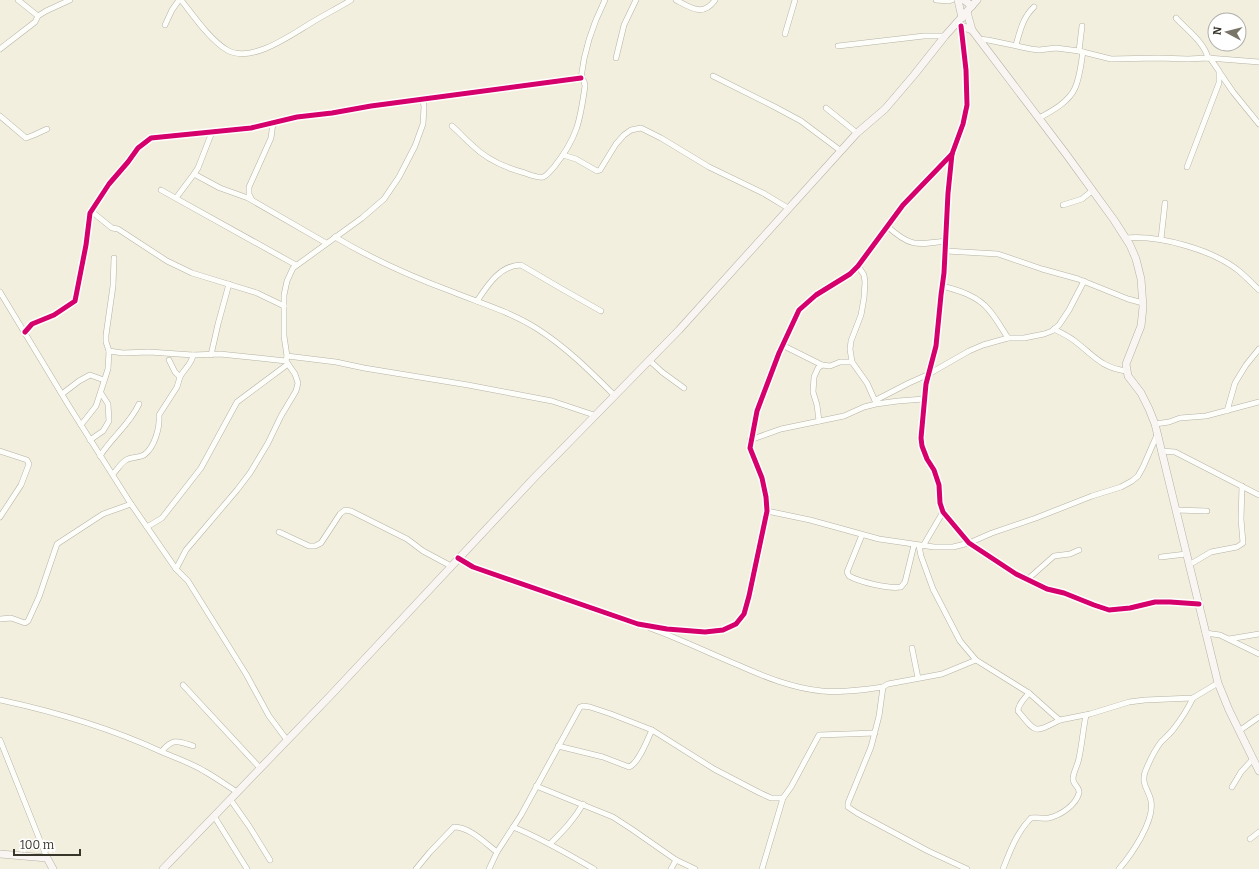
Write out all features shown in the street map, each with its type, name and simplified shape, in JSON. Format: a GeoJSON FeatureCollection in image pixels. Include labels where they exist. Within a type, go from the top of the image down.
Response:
{"type":"FeatureCollection","features":[{"type":"Feature","properties":{"kind":"main road"},"geometry":{"type":"LineString","coordinates":[[958,0],[962,18]]}},
{"type":"Feature","properties":{"kind":"main road"},"geometry":{"type":"LineString","coordinates":[[964,0],[970,9],[972,30],[1093,190],[1126,238],[1136,259],[1141,279],[1144,303],[1141,326],[1127,358],[1126,364],[1128,376],[1141,393],[1149,409],[1158,435],[1218,683],[1239,731],[1259,771]]}},
{"type":"Feature","properties":{"kind":"main road"},"geometry":{"type":"LineString","coordinates":[[163,869],[331,695],[450,566],[614,395],[679,330],[857,133],[885,109],[945,36],[958,25],[977,0]]}},
{"type":"Feature","properties":{"kind":"main road"},"geometry":{"type":"LineString","coordinates":[[958,25],[972,30]]}},
{"type":"Feature","properties":{"kind":"main road"},"geometry":{"type":"LineString","coordinates":[[0,854],[47,858],[53,869]]}},
{"type":"Feature","properties":{"kind":"street"},"geometry":{"type":"LineString","coordinates":[[18,0],[38,16]]}},
{"type":"Feature","properties":{"kind":"street"},"geometry":{"type":"LineString","coordinates":[[0,49],[36,22],[38,16],[52,7],[70,0]]}},
{"type":"Feature","properties":{"kind":"street"},"geometry":{"type":"LineString","coordinates":[[165,25],[172,10],[180,0],[214,40],[227,50],[237,53],[254,52],[282,41],[311,22],[351,0]]}},
{"type":"Feature","properties":{"kind":"street"},"geometry":{"type":"LineString","coordinates":[[452,126],[464,136],[471,145],[485,156],[518,171],[543,177],[547,175],[563,155],[575,133],[580,116],[585,86],[584,81],[581,78],[582,68],[596,18],[605,0]]}},
{"type":"Feature","properties":{"kind":"street"},"geometry":{"type":"LineString","coordinates":[[616,58],[624,25],[636,0]]}},
{"type":"Feature","properties":{"kind":"street"},"geometry":{"type":"LineString","coordinates":[[676,0],[695,9],[704,10],[710,7],[714,0]]}},
{"type":"Feature","properties":{"kind":"street"},"geometry":{"type":"LineString","coordinates":[[785,34],[795,0]]}},
{"type":"Feature","properties":{"kind":"street"},"geometry":{"type":"LineString","coordinates":[[936,0],[952,0]]}},
{"type":"Feature","properties":{"kind":"street"},"geometry":{"type":"LineString","coordinates":[[1016,45],[1024,20],[1028,12],[1034,7]]}},
{"type":"Feature","properties":{"kind":"street"},"geometry":{"type":"LineString","coordinates":[[1176,18],[1199,42],[1233,92],[1259,124]]}},
{"type":"Feature","properties":{"kind":"street"},"geometry":{"type":"LineString","coordinates":[[958,25],[966,70],[967,105],[963,124],[952,154],[948,193],[946,251],[936,346],[927,376],[921,438],[922,446],[939,485],[940,503],[943,512],[969,543],[1016,574],[1047,589],[1064,593],[1109,610],[1119,610],[1155,602],[1198,604]]}},
{"type":"Feature","properties":{"kind":"street"},"geometry":{"type":"LineString","coordinates":[[1039,118],[1057,108],[1074,91],[1077,83],[1081,51],[1082,26]]}},
{"type":"Feature","properties":{"kind":"street"},"geometry":{"type":"LineString","coordinates":[[838,46],[924,36],[945,36]]}},
{"type":"Feature","properties":{"kind":"street"},"geometry":{"type":"LineString","coordinates":[[978,39],[1039,50],[1056,48],[1081,51],[1111,59],[1209,58],[1259,62]]}},
{"type":"Feature","properties":{"kind":"street"},"geometry":{"type":"LineString","coordinates":[[1187,167],[1214,98],[1220,73]]}},
{"type":"Feature","properties":{"kind":"street"},"geometry":{"type":"LineString","coordinates":[[713,76],[801,121],[841,151]]}},
{"type":"Feature","properties":{"kind":"street"},"geometry":{"type":"LineString","coordinates":[[25,332],[32,324],[54,314],[75,301],[91,211],[109,184],[138,148],[151,138],[252,128],[297,117],[332,114],[370,106],[581,78]]}},
{"type":"Feature","properties":{"kind":"street"},"geometry":{"type":"LineString","coordinates":[[176,568],[186,550],[238,490],[268,443],[281,416],[296,391],[298,382],[287,360],[284,336],[284,306],[287,281],[293,268],[326,242],[376,207],[384,199],[399,177],[415,146],[423,124],[423,100]]}},
{"type":"Feature","properties":{"kind":"street"},"geometry":{"type":"LineString","coordinates":[[826,108],[857,133]]}},
{"type":"Feature","properties":{"kind":"street"},"geometry":{"type":"LineString","coordinates":[[0,116],[26,138],[47,129]]}},
{"type":"Feature","properties":{"kind":"street"},"geometry":{"type":"LineString","coordinates":[[252,200],[249,194],[249,187],[271,138],[273,122]]}},
{"type":"Feature","properties":{"kind":"street"},"geometry":{"type":"LineString","coordinates":[[563,155],[597,171],[600,170],[616,144],[624,135],[631,130],[641,128],[661,138],[709,167],[764,193],[788,208]]}},
{"type":"Feature","properties":{"kind":"street"},"geometry":{"type":"LineString","coordinates":[[176,198],[198,168],[212,132]]}},
{"type":"Feature","properties":{"kind":"street"},"geometry":{"type":"LineString","coordinates":[[638,624],[667,629],[705,632],[723,630],[736,624],[744,614],[767,511],[762,478],[750,448],[750,440],[757,411],[782,345],[799,310],[816,296],[850,274],[858,266],[903,205],[952,154]]}},
{"type":"Feature","properties":{"kind":"street"},"geometry":{"type":"LineString","coordinates":[[194,174],[220,188],[252,200],[326,242]]}},
{"type":"Feature","properties":{"kind":"street"},"geometry":{"type":"LineString","coordinates":[[161,190],[296,265]]}},
{"type":"Feature","properties":{"kind":"street"},"geometry":{"type":"LineString","coordinates":[[1063,205],[1082,199],[1093,190]]}},
{"type":"Feature","properties":{"kind":"street"},"geometry":{"type":"LineString","coordinates":[[1161,239],[1165,203]]}},
{"type":"Feature","properties":{"kind":"street"},"geometry":{"type":"LineString","coordinates":[[91,211],[112,228],[118,229],[167,261],[192,273],[257,293],[284,306]]}},
{"type":"Feature","properties":{"kind":"street"},"geometry":{"type":"LineString","coordinates":[[887,226],[906,241],[914,243],[946,241]]}},
{"type":"Feature","properties":{"kind":"street"},"geometry":{"type":"LineString","coordinates":[[1126,238],[1143,236],[1161,239],[1198,250],[1239,271],[1259,290]]}},
{"type":"Feature","properties":{"kind":"street"},"geometry":{"type":"LineString","coordinates":[[335,237],[388,265],[536,327],[563,348],[614,395]]}},
{"type":"Feature","properties":{"kind":"street"},"geometry":{"type":"LineString","coordinates":[[946,251],[998,254],[1084,281],[1128,299],[1144,303]]}},
{"type":"Feature","properties":{"kind":"street"},"geometry":{"type":"LineString","coordinates":[[81,425],[96,406],[108,369],[110,351],[106,342],[106,335],[114,258]]}},
{"type":"Feature","properties":{"kind":"street"},"geometry":{"type":"LineString","coordinates":[[476,301],[492,280],[515,265],[521,265],[602,310]]}},
{"type":"Feature","properties":{"kind":"street"},"geometry":{"type":"LineString","coordinates":[[858,266],[864,275],[864,298],[861,315],[851,341],[850,349],[852,362],[867,383],[876,402]]}},
{"type":"Feature","properties":{"kind":"street"},"geometry":{"type":"LineString","coordinates":[[750,440],[781,429],[844,416],[876,402],[909,383],[927,376],[969,351],[983,345],[1008,338],[1024,338],[1044,334],[1059,325],[1069,310],[1084,281]]}},
{"type":"Feature","properties":{"kind":"street"},"geometry":{"type":"LineString","coordinates":[[211,355],[218,324],[230,284]]}},
{"type":"Feature","properties":{"kind":"street"},"geometry":{"type":"LineString","coordinates":[[942,286],[956,289],[983,303],[989,309],[1008,338]]}},
{"type":"Feature","properties":{"kind":"street"},"geometry":{"type":"LineString","coordinates":[[0,292],[100,456],[147,527],[176,568],[188,581],[246,674],[269,716],[287,740]]}},
{"type":"Feature","properties":{"kind":"street"},"geometry":{"type":"LineString","coordinates":[[1054,329],[1072,339],[1103,364],[1117,369],[1127,370]]}},
{"type":"Feature","properties":{"kind":"street"},"geometry":{"type":"LineString","coordinates":[[782,345],[822,365],[830,366],[840,362],[852,362]]}},
{"type":"Feature","properties":{"kind":"street"},"geometry":{"type":"LineString","coordinates":[[1227,411],[1235,383],[1246,365],[1259,349]]}},
{"type":"Feature","properties":{"kind":"street"},"geometry":{"type":"LineString","coordinates":[[110,351],[123,353],[149,352],[193,355],[220,354],[287,360],[336,362],[552,401],[594,416]]}},
{"type":"Feature","properties":{"kind":"street"},"geometry":{"type":"LineString","coordinates":[[113,474],[126,459],[145,454],[151,447],[157,433],[159,415],[178,387],[180,377],[192,360],[193,355]]}},
{"type":"Feature","properties":{"kind":"street"},"geometry":{"type":"LineString","coordinates":[[169,360],[175,372],[180,377]]}},
{"type":"Feature","properties":{"kind":"street"},"geometry":{"type":"LineString","coordinates":[[147,527],[162,518],[201,468],[236,402],[287,360]]}},
{"type":"Feature","properties":{"kind":"street"},"geometry":{"type":"LineString","coordinates":[[649,360],[662,372],[684,388]]}},
{"type":"Feature","properties":{"kind":"street"},"geometry":{"type":"LineString","coordinates":[[820,421],[818,406],[813,392],[813,385],[816,371],[819,366],[822,365]]}},
{"type":"Feature","properties":{"kind":"street"},"geometry":{"type":"LineString","coordinates":[[62,394],[79,381],[90,375],[104,380]]}},
{"type":"Feature","properties":{"kind":"street"},"geometry":{"type":"LineString","coordinates":[[90,440],[103,431],[108,421],[108,404],[101,393]]}},
{"type":"Feature","properties":{"kind":"street"},"geometry":{"type":"LineString","coordinates":[[876,402],[924,399]]}},
{"type":"Feature","properties":{"kind":"street"},"geometry":{"type":"LineString","coordinates":[[1154,424],[1169,422],[1180,418],[1206,416],[1259,402]]}},
{"type":"Feature","properties":{"kind":"street"},"geometry":{"type":"LineString","coordinates":[[100,456],[115,436],[130,420],[139,404]]}},
{"type":"Feature","properties":{"kind":"street"},"geometry":{"type":"LineString","coordinates":[[767,511],[810,520],[862,535],[919,546],[953,547],[969,543],[1092,496],[1121,487],[1132,481],[1138,476],[1158,435]]}},
{"type":"Feature","properties":{"kind":"street"},"geometry":{"type":"LineString","coordinates":[[0,451],[27,460],[29,464],[21,485],[0,517]]}},
{"type":"Feature","properties":{"kind":"street"},"geometry":{"type":"LineString","coordinates":[[1161,451],[1175,452],[1259,495]]}},
{"type":"Feature","properties":{"kind":"street"},"geometry":{"type":"LineString","coordinates":[[1189,565],[1211,552],[1237,547],[1243,543],[1241,519],[1242,486]]}},
{"type":"Feature","properties":{"kind":"street"},"geometry":{"type":"LineString","coordinates":[[0,619],[11,618],[25,623],[28,621],[39,597],[57,544],[103,514],[131,504]]}},
{"type":"Feature","properties":{"kind":"street"},"geometry":{"type":"LineString","coordinates":[[278,532],[309,546],[315,546],[321,544],[340,514],[345,510],[351,511],[401,536],[423,551],[450,566]]}},
{"type":"Feature","properties":{"kind":"street"},"geometry":{"type":"LineString","coordinates":[[1176,510],[1207,511]]}},
{"type":"Feature","properties":{"kind":"street"},"geometry":{"type":"LineString","coordinates":[[862,535],[847,572],[849,576],[855,579],[894,588],[901,587],[919,546],[943,512]]}},
{"type":"Feature","properties":{"kind":"street"},"geometry":{"type":"LineString","coordinates":[[919,546],[933,589],[960,641],[976,660],[1029,693],[1060,720]]}},
{"type":"Feature","properties":{"kind":"street"},"geometry":{"type":"LineString","coordinates":[[1028,579],[1054,556],[1070,554],[1079,550]]}},
{"type":"Feature","properties":{"kind":"street"},"geometry":{"type":"LineString","coordinates":[[1161,557],[1187,555],[1200,558]]}},
{"type":"Feature","properties":{"kind":"street"},"geometry":{"type":"LineString","coordinates":[[458,558],[473,567],[638,624],[673,637],[767,678],[794,686],[822,691],[882,688],[888,684],[942,674],[976,660]]}},
{"type":"Feature","properties":{"kind":"street"},"geometry":{"type":"LineString","coordinates":[[1205,634],[1220,635],[1259,654]]}},
{"type":"Feature","properties":{"kind":"street"},"geometry":{"type":"LineString","coordinates":[[1229,639],[1259,634]]}},
{"type":"Feature","properties":{"kind":"street"},"geometry":{"type":"LineString","coordinates":[[912,648],[918,678]]}},
{"type":"Feature","properties":{"kind":"street"},"geometry":{"type":"LineString","coordinates":[[1029,693],[1018,708],[1018,711],[1032,728],[1037,730],[1060,720],[1086,715],[1129,702],[1193,698],[1218,683]]}},
{"type":"Feature","properties":{"kind":"street"},"geometry":{"type":"LineString","coordinates":[[183,685],[260,768]]}},
{"type":"Feature","properties":{"kind":"street"},"geometry":{"type":"LineString","coordinates":[[882,688],[879,716],[875,733],[867,759],[859,775],[848,803],[848,807],[928,851],[967,869]]}},
{"type":"Feature","properties":{"kind":"street"},"geometry":{"type":"LineString","coordinates":[[1119,869],[1130,856],[1147,822],[1151,801],[1144,784],[1144,779],[1150,762],[1156,749],[1181,720],[1193,698]]}},
{"type":"Feature","properties":{"kind":"street"},"geometry":{"type":"LineString","coordinates":[[0,700],[86,722],[134,739],[203,770],[237,792]]}},
{"type":"Feature","properties":{"kind":"street"},"geometry":{"type":"LineString","coordinates":[[489,869],[497,852],[513,827],[576,712],[583,706],[611,714],[652,730],[714,769],[760,793],[771,798],[783,798]]}},
{"type":"Feature","properties":{"kind":"street"},"geometry":{"type":"LineString","coordinates":[[1003,869],[1014,842],[1024,825],[1031,818],[1049,818],[1068,809],[1079,792],[1073,779],[1079,759],[1086,715]]}},
{"type":"Feature","properties":{"kind":"street"},"geometry":{"type":"LineString","coordinates":[[1239,731],[1259,717]]}},
{"type":"Feature","properties":{"kind":"street"},"geometry":{"type":"LineString","coordinates":[[558,746],[603,757],[629,767],[632,766],[642,750],[652,730]]}},
{"type":"Feature","properties":{"kind":"street"},"geometry":{"type":"LineString","coordinates":[[762,869],[783,798],[791,787],[819,735],[875,733]]}},
{"type":"Feature","properties":{"kind":"street"},"geometry":{"type":"LineString","coordinates":[[0,740],[47,858]]}},
{"type":"Feature","properties":{"kind":"street"},"geometry":{"type":"LineString","coordinates":[[162,751],[171,742],[175,741],[193,746]]}},
{"type":"Feature","properties":{"kind":"street"},"geometry":{"type":"LineString","coordinates":[[1232,787],[1241,772],[1253,759]]}},
{"type":"Feature","properties":{"kind":"street"},"geometry":{"type":"LineString","coordinates":[[536,786],[613,817],[676,860],[695,869]]}},
{"type":"Feature","properties":{"kind":"street"},"geometry":{"type":"LineString","coordinates":[[230,799],[270,860]]}},
{"type":"Feature","properties":{"kind":"street"},"geometry":{"type":"LineString","coordinates":[[550,844],[565,829],[576,815],[582,804]]}},
{"type":"Feature","properties":{"kind":"street"},"geometry":{"type":"LineString","coordinates":[[214,816],[247,869]]}},
{"type":"Feature","properties":{"kind":"street"},"geometry":{"type":"LineString","coordinates":[[416,869],[454,827],[464,829],[497,852]]}},
{"type":"Feature","properties":{"kind":"street"},"geometry":{"type":"LineString","coordinates":[[513,827],[529,833],[594,869]]}},
{"type":"Feature","properties":{"kind":"street"},"geometry":{"type":"LineString","coordinates":[[1250,839],[1259,832]]}},
{"type":"Feature","properties":{"kind":"street"},"geometry":{"type":"LineString","coordinates":[[671,869],[676,860]]}},
{"type":"Feature","properties":{"kind":"cycle path"},"geometry":{"type":"LineString","coordinates":[[961,26],[966,70],[967,105],[963,124],[952,154],[948,193],[944,273],[936,346],[926,384],[921,438],[922,446],[927,459],[934,470],[939,485],[940,503],[943,512],[969,543],[1016,574],[1047,589],[1064,593],[1109,610],[1130,608],[1155,602],[1199,604]]}},
{"type":"Feature","properties":{"kind":"cycle path"},"geometry":{"type":"LineString","coordinates":[[25,332],[32,324],[54,315],[75,301],[86,245],[90,213],[109,184],[138,148],[151,138],[251,128],[297,117],[581,78]]}},
{"type":"Feature","properties":{"kind":"cycle path"},"geometry":{"type":"LineString","coordinates":[[458,558],[473,567],[638,624],[667,629],[705,632],[723,630],[736,624],[744,614],[749,596],[767,511],[762,478],[750,448],[757,411],[779,353],[799,310],[816,295],[850,274],[858,266],[903,205],[952,154]]}}]}
